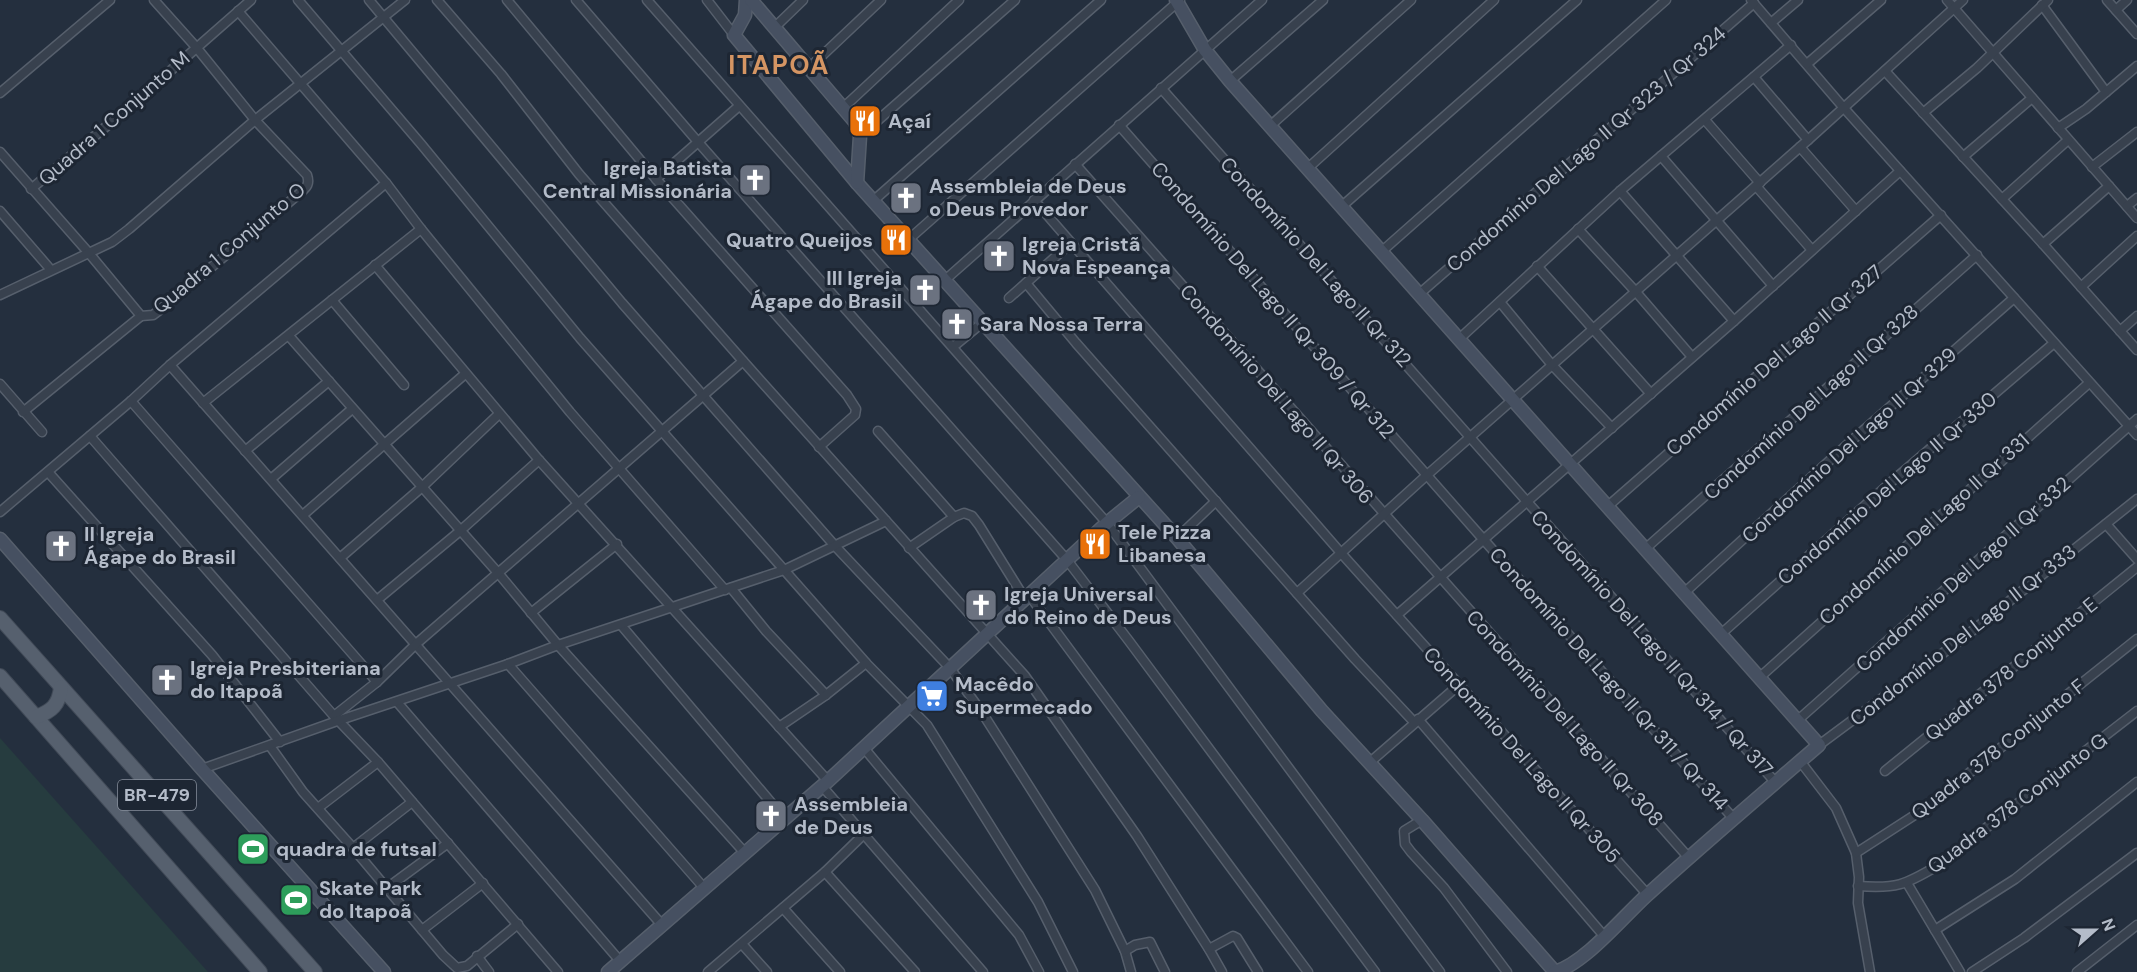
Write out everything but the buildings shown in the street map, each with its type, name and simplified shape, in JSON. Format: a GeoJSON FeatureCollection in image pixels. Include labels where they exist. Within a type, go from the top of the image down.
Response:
{"type":"FeatureCollection","features":[{"type":"Feature","properties":{"kind":"main road","name":"BR-479"},"geometry":{"type":"LineString","coordinates":[[0,618],[315,972]]}},
{"type":"Feature","properties":{"kind":"main road","name":"BR-479"},"geometry":{"type":"LineString","coordinates":[[0,676],[260,972]]}},
{"type":"Feature","properties":{"kind":"main road"},"geometry":{"type":"LineString","coordinates":[[36,717],[48,713],[55,707],[61,687]]}},
{"type":"Feature","properties":{"kind":"street"},"geometry":{"type":"LineString","coordinates":[[0,93],[110,0]]}},
{"type":"Feature","properties":{"kind":"street"},"geometry":{"type":"LineString","coordinates":[[154,0],[196,47],[255,120]]}},
{"type":"Feature","properties":{"kind":"street"},"geometry":{"type":"LineString","coordinates":[[298,0],[343,51],[580,338],[866,663],[908,705],[934,736],[1038,902],[1073,972]]}},
{"type":"Feature","properties":{"kind":"street"},"geometry":{"type":"LineString","coordinates":[[369,0],[541,208],[703,395],[835,546],[950,668],[983,714],[1103,904],[1125,951],[1131,972]]}},
{"type":"Feature","properties":{"kind":"street"},"geometry":{"type":"LineString","coordinates":[[0,295],[112,242],[255,120],[405,0]]}},
{"type":"Feature","properties":{"kind":"street"},"geometry":{"type":"LineString","coordinates":[[437,0],[501,74],[579,174],[819,447],[1025,676],[1137,836],[1222,972]]}},
{"type":"Feature","properties":{"kind":"street"},"geometry":{"type":"LineString","coordinates":[[507,0],[656,179],[852,403],[856,409],[855,415],[819,447]]}},
{"type":"Feature","properties":{"kind":"street"},"geometry":{"type":"LineString","coordinates":[[576,0],[602,33],[1067,560],[1375,972]]}},
{"type":"Feature","properties":{"kind":"street"},"geometry":{"type":"LineString","coordinates":[[647,0],[1107,523],[1440,972]]}},
{"type":"Feature","properties":{"kind":"street"},"geometry":{"type":"LineString","coordinates":[[707,0],[857,183],[982,323],[1177,538],[1322,711],[1422,820],[1555,972],[1572,965],[1689,858],[1819,746],[1230,81],[1205,50],[1178,1],[908,240]]}},
{"type":"Feature","properties":{"kind":"street"},"geometry":{"type":"LineString","coordinates":[[734,35],[745,15],[746,0]]}},
{"type":"Feature","properties":{"kind":"street"},"geometry":{"type":"LineString","coordinates":[[751,0],[855,122],[860,136],[857,183]]}},
{"type":"Feature","properties":{"kind":"street"},"geometry":{"type":"LineString","coordinates":[[775,27],[803,0]]}},
{"type":"Feature","properties":{"kind":"street"},"geometry":{"type":"LineString","coordinates":[[809,68],[881,0]]}},
{"type":"Feature","properties":{"kind":"street"},"geometry":{"type":"LineString","coordinates":[[844,107],[959,0]]}},
{"type":"Feature","properties":{"kind":"street"},"geometry":{"type":"LineString","coordinates":[[860,136],[1015,0]]}},
{"type":"Feature","properties":{"kind":"street"},"geometry":{"type":"LineString","coordinates":[[873,201],[1101,0]]}},
{"type":"Feature","properties":{"kind":"street"},"geometry":{"type":"LineString","coordinates":[[945,280],[1262,0]]}},
{"type":"Feature","properties":{"kind":"street"},"geometry":{"type":"LineString","coordinates":[[1230,81],[1323,0]]}},
{"type":"Feature","properties":{"kind":"street"},"geometry":{"type":"LineString","coordinates":[[1270,126],[1411,0]]}},
{"type":"Feature","properties":{"kind":"street"},"geometry":{"type":"LineString","coordinates":[[1308,168],[1494,0]]}},
{"type":"Feature","properties":{"kind":"street"},"geometry":{"type":"LineString","coordinates":[[1341,207],[1577,0]]}},
{"type":"Feature","properties":{"kind":"street"},"geometry":{"type":"LineString","coordinates":[[1381,252],[1666,0]]}},
{"type":"Feature","properties":{"kind":"street"},"geometry":{"type":"LineString","coordinates":[[1771,23],[1798,0]]}},
{"type":"Feature","properties":{"kind":"street"},"geometry":{"type":"LineString","coordinates":[[1807,64],[1881,0]]}},
{"type":"Feature","properties":{"kind":"street"},"geometry":{"type":"LineString","coordinates":[[1947,0],[2137,218]]}},
{"type":"Feature","properties":{"kind":"street"},"geometry":{"type":"LineString","coordinates":[[1297,593],[1963,0]]}},
{"type":"Feature","properties":{"kind":"street"},"geometry":{"type":"LineString","coordinates":[[2107,0],[2137,34]]}},
{"type":"Feature","properties":{"kind":"street"},"geometry":{"type":"LineString","coordinates":[[2116,10],[2127,0]]}},
{"type":"Feature","properties":{"kind":"street","name":"Quadra 1 Conjunto M"},"geometry":{"type":"LineString","coordinates":[[31,189],[120,115],[238,11],[246,1]]}},
{"type":"Feature","properties":{"kind":"street"},"geometry":{"type":"LineString","coordinates":[[1753,1],[1843,107],[2137,435]]}},
{"type":"Feature","properties":{"kind":"street","name":"Condomínio Del Lago II Qr 323 / Qr 324"},"geometry":{"type":"LineString","coordinates":[[1418,295],[1753,1]]}},
{"type":"Feature","properties":{"kind":"street"},"geometry":{"type":"LineString","coordinates":[[1923,113],[1977,68],[2045,3],[2106,92]]}},
{"type":"Feature","properties":{"kind":"street"},"geometry":{"type":"LineString","coordinates":[[745,15],[760,10]]}},
{"type":"Feature","properties":{"kind":"street"},"geometry":{"type":"LineString","coordinates":[[238,11],[386,183],[526,360],[620,469],[826,695]]}},
{"type":"Feature","properties":{"kind":"street"},"geometry":{"type":"LineString","coordinates":[[1458,340],[1578,229],[1791,45]]}},
{"type":"Feature","properties":{"kind":"street"},"geometry":{"type":"LineString","coordinates":[[2058,128],[2137,66]]}},
{"type":"Feature","properties":{"kind":"street"},"geometry":{"type":"LineString","coordinates":[[1885,71],[2137,350]]}},
{"type":"Feature","properties":{"kind":"street"},"geometry":{"type":"LineString","coordinates":[[1754,77],[1808,140]]}},
{"type":"Feature","properties":{"kind":"street","name":"Condomínio Del Lago II Qr 312"},"geometry":{"type":"LineString","coordinates":[[1161,88],[1527,502]]}},
{"type":"Feature","properties":{"kind":"street"},"geometry":{"type":"LineString","coordinates":[[1963,157],[2032,98]]}},
{"type":"Feature","properties":{"kind":"street"},"geometry":{"type":"LineString","coordinates":[[656,179],[739,106]]}},
{"type":"Feature","properties":{"kind":"street","name":"Quadra 1 Conjunto O"},"geometry":{"type":"LineString","coordinates":[[141,316],[153,315],[308,186],[307,175],[255,120]]}},
{"type":"Feature","properties":{"kind":"street"},"geometry":{"type":"LineString","coordinates":[[1705,120],[1812,250]]}},
{"type":"Feature","properties":{"kind":"street","name":"Condomínio Del Lago II Qr 309 / Qr 312"},"geometry":{"type":"LineString","coordinates":[[1119,125],[1483,539]]}},
{"type":"Feature","properties":{"kind":"street"},"geometry":{"type":"LineString","coordinates":[[2092,167],[2137,132]]}},
{"type":"Feature","properties":{"kind":"street"},"geometry":{"type":"LineString","coordinates":[[2002,200],[2068,140]]}},
{"type":"Feature","properties":{"kind":"street"},"geometry":{"type":"LineString","coordinates":[[1800,147],[1856,211]]}},
{"type":"Feature","properties":{"kind":"street"},"geometry":{"type":"LineString","coordinates":[[832,154],[844,156],[859,150]]}},
{"type":"Feature","properties":{"kind":"street"},"geometry":{"type":"LineString","coordinates":[[0,152],[141,316],[23,412]]}},
{"type":"Feature","properties":{"kind":"street"},"geometry":{"type":"LineString","coordinates":[[1661,156],[1773,286]]}},
{"type":"Feature","properties":{"kind":"street","name":"Condomínio Del Lago II Qr 306"},"geometry":{"type":"LineString","coordinates":[[1075,164],[1440,578]]}},
{"type":"Feature","properties":{"kind":"street"},"geometry":{"type":"LineString","coordinates":[[1397,615],[1571,465],[1900,171]]}},
{"type":"Feature","properties":{"kind":"street"},"geometry":{"type":"LineString","coordinates":[[0,512],[131,401],[170,364],[386,183]]}},
{"type":"Feature","properties":{"kind":"street"},"geometry":{"type":"LineString","coordinates":[[2043,244],[2109,186]]}},
{"type":"Feature","properties":{"kind":"street"},"geometry":{"type":"LineString","coordinates":[[1620,192],[1734,321]]}},
{"type":"Feature","properties":{"kind":"street"},"geometry":{"type":"LineString","coordinates":[[2127,206],[2137,198]]}},
{"type":"Feature","properties":{"kind":"street","name":"Condomínio Del Lago II Qr 305"},"geometry":{"type":"LineString","coordinates":[[1034,200],[1341,553],[1648,895]]}},
{"type":"Feature","properties":{"kind":"street"},"geometry":{"type":"LineString","coordinates":[[0,211],[51,270]]}},
{"type":"Feature","properties":{"kind":"street","name":"Condomínio Del Lago II Qr 327"},"geometry":{"type":"LineString","coordinates":[[1608,507],[1941,215]]}},
{"type":"Feature","properties":{"kind":"street"},"geometry":{"type":"LineString","coordinates":[[203,403],[421,229]]}},
{"type":"Feature","properties":{"kind":"street"},"geometry":{"type":"LineString","coordinates":[[1578,229],[1692,357]]}},
{"type":"Feature","properties":{"kind":"street"},"geometry":{"type":"LineString","coordinates":[[2081,287],[2137,236]]}},
{"type":"Feature","properties":{"kind":"street"},"geometry":{"type":"LineString","coordinates":[[1009,298],[1071,243]]}},
{"type":"Feature","properties":{"kind":"street","name":"Condomínio Del Lago II Qr 328"},"geometry":{"type":"LineString","coordinates":[[1645,549],[1977,255]]}},
{"type":"Feature","properties":{"kind":"street"},"geometry":{"type":"LineString","coordinates":[[375,265],[499,414],[780,727],[864,834],[983,972]]}},
{"type":"Feature","properties":{"kind":"street"},"geometry":{"type":"LineString","coordinates":[[1537,266],[1651,394]]}},
{"type":"Feature","properties":{"kind":"street"},"geometry":{"type":"LineString","coordinates":[[1026,283],[1076,343],[1297,593],[1416,721],[1604,936]]}},
{"type":"Feature","properties":{"kind":"street","name":"Condomínio Del Lago II Qr 329"},"geometry":{"type":"LineString","coordinates":[[1684,593],[1850,442],[2014,298]]}},
{"type":"Feature","properties":{"kind":"street"},"geometry":{"type":"LineString","coordinates":[[332,300],[404,385]]}},
{"type":"Feature","properties":{"kind":"street"},"geometry":{"type":"LineString","coordinates":[[1500,302],[1552,364],[1612,428]]}},
{"type":"Feature","properties":{"kind":"street"},"geometry":{"type":"LineString","coordinates":[[2120,331],[2137,316]]}},
{"type":"Feature","properties":{"kind":"street"},"geometry":{"type":"LineString","coordinates":[[953,347],[982,323]]}},
{"type":"Feature","properties":{"kind":"street"},"geometry":{"type":"LineString","coordinates":[[289,336],[558,645],[745,853]]}},
{"type":"Feature","properties":{"kind":"street","name":"Condomínio Del Lago II Qr 330"},"geometry":{"type":"LineString","coordinates":[[1721,633],[1890,483],[2054,343]]}},
{"type":"Feature","properties":{"kind":"street"},"geometry":{"type":"LineString","coordinates":[[337,718],[416,644],[743,361]]}},
{"type":"Feature","properties":{"kind":"street"},"geometry":{"type":"LineString","coordinates":[[170,364],[662,925]]}},
{"type":"Feature","properties":{"kind":"street"},"geometry":{"type":"LineString","coordinates":[[303,515],[465,374]]}},
{"type":"Feature","properties":{"kind":"street"},"geometry":{"type":"LineString","coordinates":[[244,451],[329,381]]}},
{"type":"Feature","properties":{"kind":"street","name":"Condomínio Del Lago II Qr 331"},"geometry":{"type":"LineString","coordinates":[[1760,677],[2089,383]]}},
{"type":"Feature","properties":{"kind":"street"},"geometry":{"type":"LineString","coordinates":[[0,384],[42,432]]}},
{"type":"Feature","properties":{"kind":"street"},"geometry":{"type":"LineString","coordinates":[[131,401],[377,682]]}},
{"type":"Feature","properties":{"kind":"street"},"geometry":{"type":"LineString","coordinates":[[271,479],[352,410]]}},
{"type":"Feature","properties":{"kind":"street"},"geometry":{"type":"LineString","coordinates":[[340,558],[421,488],[499,414]]}},
{"type":"Feature","properties":{"kind":"street","name":"Condomínio Del Lago II Qr 332"},"geometry":{"type":"LineString","coordinates":[[1798,720],[2137,419]]}},
{"type":"Feature","properties":{"kind":"street"},"geometry":{"type":"LineString","coordinates":[[878,431],[954,517]]}},
{"type":"Feature","properties":{"kind":"street"},"geometry":{"type":"LineString","coordinates":[[90,436],[378,762],[558,972]]}},
{"type":"Feature","properties":{"kind":"street"},"geometry":{"type":"LineString","coordinates":[[377,600],[460,531],[539,459]]}},
{"type":"Feature","properties":{"kind":"street"},"geometry":{"type":"LineString","coordinates":[[48,472],[212,655],[280,742]]}},
{"type":"Feature","properties":{"kind":"street"},"geometry":{"type":"LineString","coordinates":[[608,972],[785,819],[1107,523],[1139,497]]}},
{"type":"Feature","properties":{"kind":"street","name":"Condomínio Del Lago II Qr 333"},"geometry":{"type":"LineString","coordinates":[[1819,746],[1962,639],[2137,499]]}},
{"type":"Feature","properties":{"kind":"street"},"geometry":{"type":"LineString","coordinates":[[1177,538],[1216,501]]}},
{"type":"Feature","properties":{"kind":"street","name":"Condomínio Del Lago II Qr 314 / Qr 317"},"geometry":{"type":"LineString","coordinates":[[1527,502],[1776,783]]}},
{"type":"Feature","properties":{"kind":"street"},"geometry":{"type":"LineString","coordinates":[[909,548],[954,517],[964,513],[972,516],[1027,597],[1308,972]]}},
{"type":"Feature","properties":{"kind":"street"},"geometry":{"type":"LineString","coordinates":[[202,769],[270,746],[337,718],[397,702],[558,645],[784,570],[886,521]]}},
{"type":"Feature","properties":{"kind":"street"},"geometry":{"type":"LineString","coordinates":[[2106,524],[2137,559]]}},
{"type":"Feature","properties":{"kind":"street"},"geometry":{"type":"LineString","coordinates":[[0,539],[384,972]]}},
{"type":"Feature","properties":{"kind":"street","name":"Condomínio Del Lago II Qr 311 / Qr 314"},"geometry":{"type":"LineString","coordinates":[[1483,539],[1734,819]]}},
{"type":"Feature","properties":{"kind":"street"},"geometry":{"type":"LineString","coordinates":[[531,613],[617,544]]}},
{"type":"Feature","properties":{"kind":"street","name":"Quadra 378 Conjunto E"},"geometry":{"type":"LineString","coordinates":[[1885,771],[2137,567]]}},
{"type":"Feature","properties":{"kind":"street","name":"Condomínio Del Lago II Qr 308"},"geometry":{"type":"LineString","coordinates":[[1440,578],[1689,858]]}},
{"type":"Feature","properties":{"kind":"street"},"geometry":{"type":"LineString","coordinates":[[621,625],[785,819]]}},
{"type":"Feature","properties":{"kind":"street","name":"Quadra 378 Conjunto F"},"geometry":{"type":"LineString","coordinates":[[1856,853],[1924,809],[2137,639]]}},
{"type":"Feature","properties":{"kind":"street"},"geometry":{"type":"LineString","coordinates":[[780,727],[866,663]]}},
{"type":"Feature","properties":{"kind":"street"},"geometry":{"type":"LineString","coordinates":[[508,664],[705,889]]}},
{"type":"Feature","properties":{"kind":"street"},"geometry":{"type":"LineString","coordinates":[[1369,763],[1460,684]]}},
{"type":"Feature","properties":{"kind":"street"},"geometry":{"type":"LineString","coordinates":[[397,702],[620,961]]}},
{"type":"Feature","properties":{"kind":"street","name":"Quadra 378 Conjunto G"},"geometry":{"type":"LineString","coordinates":[[1858,886],[1890,887],[1907,883],[1937,866],[1961,850],[2137,711]]}},
{"type":"Feature","properties":{"kind":"street"},"geometry":{"type":"LineString","coordinates":[[270,746],[290,776],[457,968],[466,966],[518,924]]}},
{"type":"Feature","properties":{"kind":"street"},"geometry":{"type":"LineString","coordinates":[[864,748],[1019,935],[1039,972]]}},
{"type":"Feature","properties":{"kind":"street"},"geometry":{"type":"LineString","coordinates":[[1800,761],[1836,808],[1856,853],[1858,903],[1870,972]]}},
{"type":"Feature","properties":{"kind":"street"},"geometry":{"type":"LineString","coordinates":[[318,808],[378,762]]}},
{"type":"Feature","properties":{"kind":"street"},"geometry":{"type":"LineString","coordinates":[[1935,930],[2014,879],[2137,782]]}},
{"type":"Feature","properties":{"kind":"street"},"geometry":{"type":"LineString","coordinates":[[353,848],[412,802]]}},
{"type":"Feature","properties":{"kind":"street"},"geometry":{"type":"LineString","coordinates":[[1422,820],[1404,831],[1405,844],[1444,888],[1507,972]]}},
{"type":"Feature","properties":{"kind":"street"},"geometry":{"type":"LineString","coordinates":[[708,972],[825,872],[864,834]]}},
{"type":"Feature","properties":{"kind":"street"},"geometry":{"type":"LineString","coordinates":[[387,888],[448,843]]}},
{"type":"Feature","properties":{"kind":"street"},"geometry":{"type":"LineString","coordinates":[[1972,972],[2024,938],[2137,853]]}},
{"type":"Feature","properties":{"kind":"street"},"geometry":{"type":"LineString","coordinates":[[825,872],[915,972]]}},
{"type":"Feature","properties":{"kind":"street"},"geometry":{"type":"LineString","coordinates":[[422,930],[483,883]]}},
{"type":"Feature","properties":{"kind":"street"},"geometry":{"type":"LineString","coordinates":[[1907,883],[1960,972]]}},
{"type":"Feature","properties":{"kind":"street"},"geometry":{"type":"LineString","coordinates":[[783,908],[840,972]]}},
{"type":"Feature","properties":{"kind":"street"},"geometry":{"type":"LineString","coordinates":[[2077,972],[2137,925]]}},
{"type":"Feature","properties":{"kind":"street"},"geometry":{"type":"LineString","coordinates":[[1209,949],[1233,936],[1258,972]]}},
{"type":"Feature","properties":{"kind":"street"},"geometry":{"type":"LineString","coordinates":[[1125,951],[1135,945],[1150,942],[1165,972]]}},
{"type":"Feature","properties":{"kind":"street"},"geometry":{"type":"LineString","coordinates":[[742,944],[767,972]]}},
{"type":"Feature","properties":{"kind":"street"},"geometry":{"type":"LineString","coordinates":[[477,956],[489,972]]}},
{"type":"Feature","properties":{"kind":"green space"},"geometry":{"type":"Polygon","coordinates":[[[0,738],[208,972],[0,972],[0,738]]]}},
{"type":"Feature","properties":{"kind":"green space","name":"quadra de futsal"},"geometry":{"type":"Polygon","coordinates":[[[250,834],[267,854],[256,864],[239,844],[250,834]]]}},
{"type":"Feature","properties":{"kind":"green space","name":"Skate Park do Itapoã"},"geometry":{"type":"Polygon","coordinates":[[[296,886],[310,902],[296,915],[282,899],[296,886]]]}},
{"type":"Feature","properties":{"kind":"place","name":"Açaí"},"geometry":{"type":"Point","coordinates":[865,121]}},
{"type":"Feature","properties":{"kind":"place","name":"Igreja Batista Central Missionária"},"geometry":{"type":"Point","coordinates":[755,180]}},
{"type":"Feature","properties":{"kind":"place","name":"Assembleia de Deus o Deus Provedor"},"geometry":{"type":"Point","coordinates":[906,198]}},
{"type":"Feature","properties":{"kind":"place","name":"Quatro Queijos"},"geometry":{"type":"Point","coordinates":[896,240]}},
{"type":"Feature","properties":{"kind":"place","name":"Igreja Cristã Nova Espeança"},"geometry":{"type":"Point","coordinates":[999,256]}},
{"type":"Feature","properties":{"kind":"place","name":"III Igreja Ágape do Brasil"},"geometry":{"type":"Point","coordinates":[925,290]}},
{"type":"Feature","properties":{"kind":"place","name":"Sara Nossa Terra"},"geometry":{"type":"Point","coordinates":[957,324]}},
{"type":"Feature","properties":{"kind":"place","name":"Tele Pizza Libanesa"},"geometry":{"type":"Point","coordinates":[1095,544]}},
{"type":"Feature","properties":{"kind":"place","name":"II Igreja Ágape do Brasil"},"geometry":{"type":"Point","coordinates":[61,546]}},
{"type":"Feature","properties":{"kind":"place","name":"Igreja Universal do Reino de Deus"},"geometry":{"type":"Point","coordinates":[981,605]}},
{"type":"Feature","properties":{"kind":"place","name":"Igreja Presbiteriana do Itapoã"},"geometry":{"type":"Point","coordinates":[167,680]}},
{"type":"Feature","properties":{"kind":"place","name":"Macêdo Supermecado"},"geometry":{"type":"Point","coordinates":[932,696]}},
{"type":"Feature","properties":{"kind":"place","name":"Assembleia de Deus"},"geometry":{"type":"Point","coordinates":[771,816]}},
{"type":"Feature","properties":{"kind":"place","name":"quadra de futsal"},"geometry":{"type":"Point","coordinates":[253,849]}},
{"type":"Feature","properties":{"kind":"place","name":"Skate Park do Itapoã"},"geometry":{"type":"Point","coordinates":[296,900]}},
{"type":"Feature","properties":{"kind":"district","name":"ITAPOÃ"},"geometry":{"type":"Point","coordinates":[779,65]}}]}
